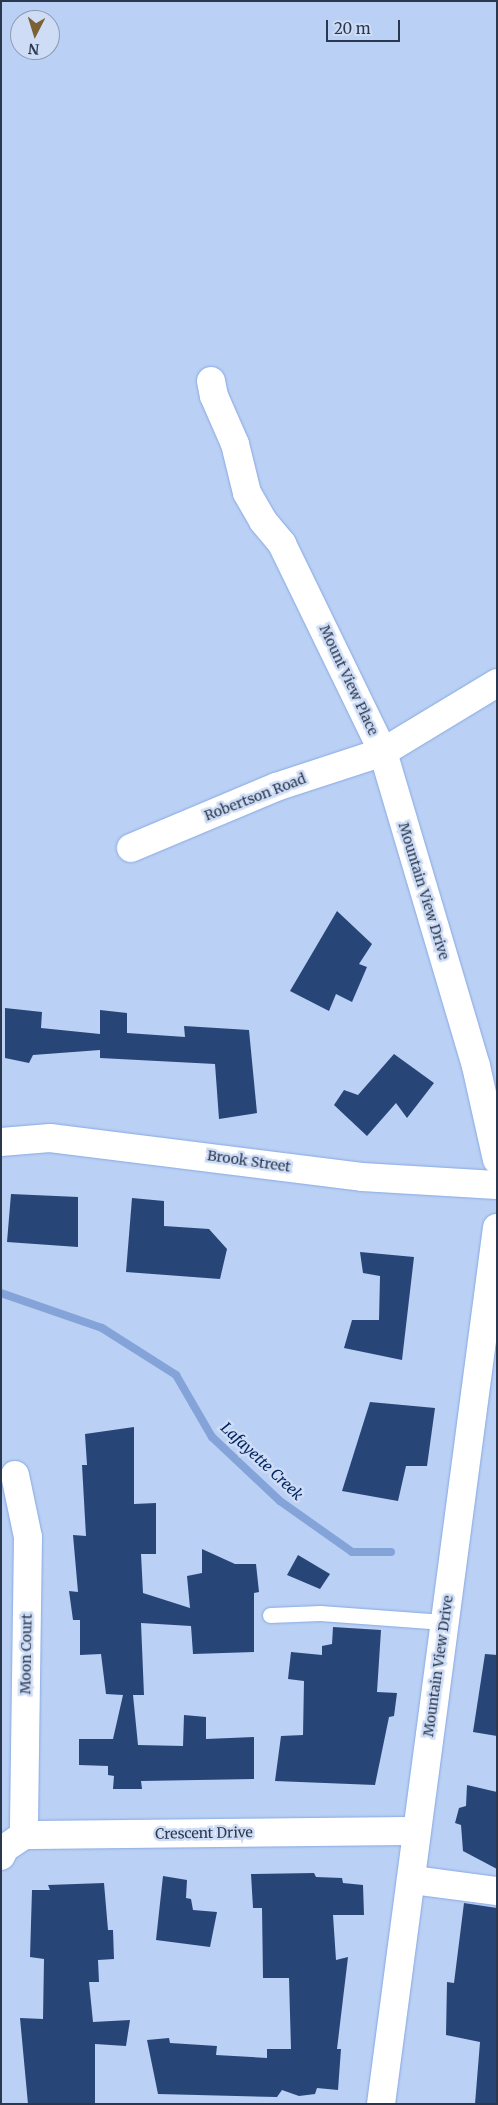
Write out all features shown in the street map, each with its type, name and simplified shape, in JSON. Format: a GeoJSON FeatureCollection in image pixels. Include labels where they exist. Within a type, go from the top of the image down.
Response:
{"type":"FeatureCollection","features":[{"type":"Feature","properties":{"kind":"street","name":"Mount View Place"},"geometry":{"type":"LineString","coordinates":[[211,381],[214,396],[235,444],[246,493],[263,521],[282,544],[315,607],[382,752]]}},
{"type":"Feature","properties":{"kind":"street"},"geometry":{"type":"LineString","coordinates":[[382,752],[497,682]]}},
{"type":"Feature","properties":{"kind":"street","name":"Robertson Road"},"geometry":{"type":"LineString","coordinates":[[130,848],[276,787],[382,752]]}},
{"type":"Feature","properties":{"kind":"street","name":"Mountain View Drive"},"geometry":{"type":"LineString","coordinates":[[382,752],[476,1066],[497,1160]]}},
{"type":"Feature","properties":{"kind":"street","name":"Brook Street"},"geometry":{"type":"LineString","coordinates":[[1,1142],[50,1138],[362,1176],[497,1185]]}},
{"type":"Feature","properties":{"kind":"street","name":"Mountain View Drive"},"geometry":{"type":"LineString","coordinates":[[381,2104],[413,1880],[416,1831],[497,1228]]}},
{"type":"Feature","properties":{"kind":"street","name":"Moon Court"},"geometry":{"type":"LineString","coordinates":[[15,1475],[28,1537],[24,1835]]}},
{"type":"Feature","properties":{"kind":"street","name":"Crescent Drive"},"geometry":{"type":"LineString","coordinates":[[24,1835],[416,1831]]}},
{"type":"Feature","properties":{"kind":"street"},"geometry":{"type":"LineString","coordinates":[[1,1856],[5,1848],[24,1835]]}},
{"type":"Feature","properties":{"kind":"street"},"geometry":{"type":"LineString","coordinates":[[413,1880],[497,1890]]}},
{"type":"Feature","properties":{"kind":"lane"},"geometry":{"type":"LineString","coordinates":[[270,1614],[320,1613],[444,1622]]}},
{"type":"Feature","properties":{"kind":"building"},"geometry":{"type":"Polygon","coordinates":[[[337,911],[372,944],[359,964],[367,967],[352,1002],[336,994],[329,1011],[290,991],[337,911]]]}},
{"type":"Feature","properties":{"kind":"building"},"geometry":{"type":"Polygon","coordinates":[[[5,1008],[42,1012],[41,1028],[100,1034],[100,1010],[127,1013],[127,1033],[185,1037],[184,1026],[249,1030],[257,1113],[219,1119],[215,1064],[100,1058],[100,1050],[33,1055],[29,1063],[5,1058],[5,1008]]]}},
{"type":"Feature","properties":{"kind":"building"},"geometry":{"type":"Polygon","coordinates":[[[394,1054],[434,1083],[407,1118],[396,1103],[367,1136],[334,1105],[344,1090],[358,1095],[394,1054]]]}},
{"type":"Feature","properties":{"kind":"building"},"geometry":{"type":"Polygon","coordinates":[[[11,1194],[78,1197],[78,1247],[7,1242],[11,1194]]]}},
{"type":"Feature","properties":{"kind":"building"},"geometry":{"type":"Polygon","coordinates":[[[132,1198],[164,1201],[164,1226],[209,1229],[227,1249],[220,1279],[126,1272],[132,1198]]]}},
{"type":"Feature","properties":{"kind":"building"},"geometry":{"type":"Polygon","coordinates":[[[360,1252],[414,1257],[402,1360],[344,1348],[352,1320],[379,1320],[380,1276],[363,1273],[360,1252]]]}},
{"type":"Feature","properties":{"kind":"building"},"geometry":{"type":"Polygon","coordinates":[[[370,1402],[435,1408],[427,1466],[406,1466],[398,1501],[342,1491],[370,1402]]]}},
{"type":"Feature","properties":{"kind":"building"},"geometry":{"type":"Polygon","coordinates":[[[134,1427],[134,1504],[156,1503],[156,1554],[141,1554],[143,1593],[190,1608],[187,1576],[202,1573],[202,1549],[235,1564],[256,1564],[259,1592],[254,1593],[254,1652],[193,1654],[191,1626],[141,1623],[144,1695],[133,1695],[138,1745],[183,1746],[184,1715],[206,1717],[206,1739],[254,1737],[254,1779],[141,1781],[142,1789],[113,1789],[114,1776],[108,1775],[108,1766],[79,1765],[79,1739],[113,1739],[123,1695],[106,1694],[101,1654],[80,1655],[80,1620],[73,1620],[69,1591],[78,1592],[73,1535],[86,1536],[82,1465],[87,1465],[85,1434],[134,1427]]]}},
{"type":"Feature","properties":{"kind":"building"},"geometry":{"type":"Polygon","coordinates":[[[298,1555],[330,1574],[320,1589],[287,1575],[298,1555]]]}},
{"type":"Feature","properties":{"kind":"building"},"geometry":{"type":"Polygon","coordinates":[[[333,1627],[381,1630],[377,1692],[397,1693],[394,1716],[389,1717],[375,1785],[275,1781],[281,1736],[303,1735],[304,1681],[288,1679],[291,1652],[322,1655],[322,1646],[332,1644],[333,1627]]]}},
{"type":"Feature","properties":{"kind":"building"},"geometry":{"type":"Polygon","coordinates":[[[485,1654],[497,1655],[497,1736],[473,1732],[485,1654]]]}},
{"type":"Feature","properties":{"kind":"building"},"geometry":{"type":"Polygon","coordinates":[[[467,1785],[497,1792],[497,1869],[463,1851],[461,1825],[455,1823],[459,1808],[466,1806],[467,1785]]]}},
{"type":"Feature","properties":{"kind":"building"},"geometry":{"type":"Polygon","coordinates":[[[314,1873],[316,1877],[342,1878],[343,1883],[363,1885],[364,1915],[333,1915],[336,1960],[348,1957],[337,2049],[341,2049],[338,2090],[317,2088],[315,2094],[299,2096],[282,2090],[277,2097],[158,2094],[147,2040],[169,2038],[170,2043],[217,2046],[216,2055],[267,2058],[267,2049],[291,2049],[289,1978],[263,1978],[262,1908],[253,1908],[251,1874],[314,1873]]]}},
{"type":"Feature","properties":{"kind":"building"},"geometry":{"type":"Polygon","coordinates":[[[163,1876],[187,1880],[186,1898],[191,1899],[193,1910],[217,1912],[210,1947],[156,1940],[163,1876]]]}},
{"type":"Feature","properties":{"kind":"building"},"geometry":{"type":"Polygon","coordinates":[[[104,1883],[108,1930],[113,1930],[114,1959],[98,1960],[99,1982],[89,1982],[93,2022],[130,2020],[126,2046],[95,2044],[95,2104],[28,2104],[20,2018],[43,2019],[44,1959],[30,1957],[32,1890],[50,1890],[48,1885],[104,1883]]]}},
{"type":"Feature","properties":{"kind":"building"},"geometry":{"type":"Polygon","coordinates":[[[464,1903],[497,1908],[497,2104],[475,2104],[480,2042],[446,2035],[447,1982],[454,1983],[464,1903]]]}},
{"type":"Feature","properties":{"kind":"waterway","name":"Lafayette Creek"},"geometry":{"type":"LineString","coordinates":[[1,1293],[102,1328],[176,1375],[212,1437],[280,1501],[352,1552],[391,1552]]}}]}
